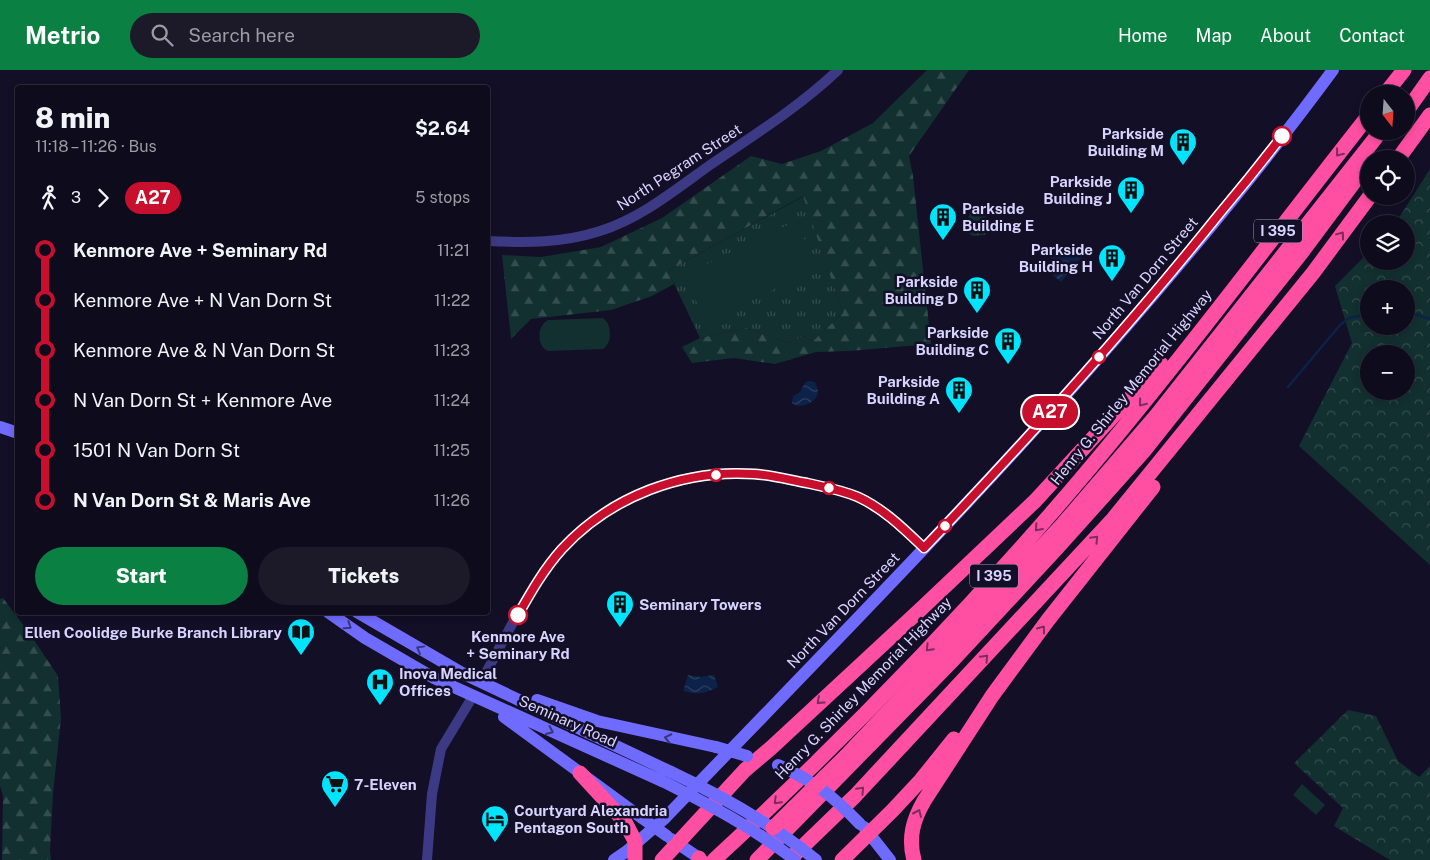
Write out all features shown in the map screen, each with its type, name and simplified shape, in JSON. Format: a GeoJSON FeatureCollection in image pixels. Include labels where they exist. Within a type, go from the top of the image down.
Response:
{"type":"FeatureCollection","features":[{"type":"Feature","properties":{"kind":"highway"},"geometry":{"type":"LineString","coordinates":[[1392,85],[1404,70]]}},
{"type":"Feature","properties":{"kind":"highway"},"geometry":{"type":"LineString","coordinates":[[1415,88],[1429,70]]}},
{"type":"Feature","properties":{"kind":"highway"},"geometry":{"type":"LineString","coordinates":[[1415,99],[1430,78]]}},
{"type":"Feature","properties":{"kind":"highway"},"geometry":{"type":"LineString","coordinates":[[1405,150],[1430,115]]}},
{"type":"Feature","properties":{"kind":"highway","name":"Henry G. Shirley Memorial Highway"},"geometry":{"type":"LineString","coordinates":[[714,860],[822,757],[946,630],[1055,509],[1249,270],[1360,127]]}},
{"type":"Feature","properties":{"kind":"highway"},"geometry":{"type":"LineString","coordinates":[[768,833],[878,724],[1063,524],[1161,409],[1374,140]]}},
{"type":"Feature","properties":{"kind":"highway"},"geometry":{"type":"LineString","coordinates":[[757,860],[953,660],[1143,452],[1302,252],[1360,174]]}},
{"type":"Feature","properties":{"kind":"highway"},"geometry":{"type":"LineString","coordinates":[[842,860],[865,829],[921,780],[992,696],[1048,620],[1185,446],[1363,205]]}},
{"type":"Feature","properties":{"kind":"highway"},"geometry":{"type":"LineString","coordinates":[[662,860],[672,840],[728,788],[752,757],[922,609],[1035,501],[1249,270]]}},
{"type":"Feature","properties":{"kind":"highway"},"geometry":{"type":"LineString","coordinates":[[789,860],[855,796],[1113,519],[1312,273]]}},
{"type":"Feature","properties":{"kind":"highway"},"geometry":{"type":"LineString","coordinates":[[914,860],[911,834],[918,812],[992,696]]}},
{"type":"Feature","properties":{"kind":"highway"},"geometry":{"type":"LineString","coordinates":[[580,773],[625,822],[634,841],[635,860]]}},
{"type":"Feature","properties":{"kind":"main road","name":"North Van Dorn Street"},"geometry":{"type":"LineString","coordinates":[[614,860],[664,818],[1009,458],[1136,315],[1253,173],[1333,70]]}},
{"type":"Feature","properties":{"kind":"main road"},"geometry":{"type":"LineString","coordinates":[[0,427],[15,432]]}},
{"type":"Feature","properties":{"kind":"main road","name":"Seminary Road"},"geometry":{"type":"LineString","coordinates":[[332,615],[365,638],[434,678],[666,777],[715,792],[768,833],[795,860]]}},
{"type":"Feature","properties":{"kind":"main road","name":"Seminary Road"},"geometry":{"type":"LineString","coordinates":[[363,615],[666,777]]}},
{"type":"Feature","properties":{"kind":"main road"},"geometry":{"type":"LineString","coordinates":[[477,677],[551,706],[597,721],[716,747],[778,765],[800,775],[835,799],[865,829],[890,860]]}},
{"type":"Feature","properties":{"kind":"main road"},"geometry":{"type":"LineString","coordinates":[[473,696],[523,730],[700,859]]}},
{"type":"Feature","properties":{"kind":"main road","name":"Seminary Road"},"geometry":{"type":"LineString","coordinates":[[768,833],[816,860]]}},
{"type":"Feature","properties":{"kind":"street","name":"North Pegram Street"},"geometry":{"type":"LineString","coordinates":[[490,241],[535,242],[569,239],[600,231],[637,215],[792,110],[838,70]]}},
{"type":"Feature","properties":{"kind":"street"},"geometry":{"type":"LineString","coordinates":[[477,677],[533,588],[562,549],[607,511],[637,495],[672,482],[719,474],[755,474],[840,491],[874,505],[924,548]]}},
{"type":"Feature","properties":{"kind":"street"},"geometry":{"type":"LineString","coordinates":[[427,860],[432,794],[441,749],[473,696]]}},
{"type":"Feature","properties":{"kind":"green space"},"geometry":{"type":"Polygon","coordinates":[[[927,70],[969,70],[909,156],[913,176],[931,344],[816,352],[775,364],[734,358],[692,363],[682,347],[700,338],[746,328],[790,343],[803,336],[813,341],[843,313],[803,196],[668,271],[674,284],[652,296],[611,310],[531,319],[511,339],[502,255],[541,257],[601,247],[662,218],[751,156],[782,164],[821,151],[873,123],[927,70]]]}},
{"type":"Feature","properties":{"kind":"green space"},"geometry":{"type":"Polygon","coordinates":[[[1430,169],[1430,565],[1299,446],[1352,343],[1335,286],[1360,261],[1360,270],[1415,270],[1415,215],[1401,215],[1407,205],[1415,205],[1415,193],[1430,169]]]}},
{"type":"Feature","properties":{"kind":"green space"},"geometry":{"type":"Polygon","coordinates":[[[804,196],[843,313],[813,341],[803,336],[790,343],[746,328],[700,338],[668,271],[804,196]]]}},
{"type":"Feature","properties":{"kind":"green space"},"geometry":{"type":"Polygon","coordinates":[[[983,213],[987,224],[985,235],[973,236],[967,232],[967,219],[970,214],[983,213]]]}},
{"type":"Feature","properties":{"kind":"green space"},"geometry":{"type":"Polygon","coordinates":[[[796,221],[818,268],[706,322],[684,275],[796,221]]]}},
{"type":"Feature","properties":{"kind":"green space"},"geometry":{"type":"Polygon","coordinates":[[[602,318],[608,324],[610,333],[610,338],[603,349],[548,351],[541,345],[540,331],[548,320],[602,318]]]}},
{"type":"Feature","properties":{"kind":"green space"},"geometry":{"type":"Polygon","coordinates":[[[3,598],[58,676],[61,718],[53,794],[51,860],[2,860],[0,599],[3,598]]]}},
{"type":"Feature","properties":{"kind":"green space"},"geometry":{"type":"Polygon","coordinates":[[[1348,710],[1376,716],[1398,761],[1419,777],[1430,766],[1430,860],[1390,860],[1334,826],[1343,808],[1294,763],[1348,710]]]}},
{"type":"Feature","properties":{"kind":"green space"},"geometry":{"type":"Polygon","coordinates":[[[1302,784],[1325,805],[1316,815],[1293,795],[1302,784]]]}},
{"type":"Feature","properties":{"kind":"water"},"geometry":{"type":"Polygon","coordinates":[[[1053,247],[1064,256],[1072,247],[1083,256],[1061,282],[1048,271],[1056,263],[1047,254],[1053,247]]]}},
{"type":"Feature","properties":{"kind":"water"},"geometry":{"type":"Polygon","coordinates":[[[808,381],[815,382],[818,391],[817,397],[803,406],[795,405],[792,403],[793,396],[800,392],[808,381]]]}},
{"type":"Feature","properties":{"kind":"water"},"geometry":{"type":"Polygon","coordinates":[[[688,675],[700,677],[714,675],[718,687],[701,693],[683,691],[688,675]]]}},
{"type":"Feature","properties":{"kind":"waterway"},"geometry":{"type":"LineString","coordinates":[[1415,314],[1430,319]]}},
{"type":"Feature","properties":{"kind":"waterway"},"geometry":{"type":"LineString","coordinates":[[1288,387],[1340,325],[1349,318],[1360,316]]}},
{"type":"Feature","properties":{"kind":"bus line","name":"A27"},"geometry":{"type":"LineString","coordinates":[[518,615],[533,588],[562,549],[597,518],[619,504],[649,490],[672,482],[694,478],[719,474],[755,474],[840,491],[874,505],[924,548],[1009,458],[1130,322],[1188,254],[1282,136]]}},
{"type":"Feature","properties":{"kind":"place","name":"Parkside Building M"},"geometry":{"type":"Point","coordinates":[1183,166]}},
{"type":"Feature","properties":{"kind":"place","name":"Parkside Building J"},"geometry":{"type":"Point","coordinates":[1131,214]}},
{"type":"Feature","properties":{"kind":"place","name":"Parkside Building E"},"geometry":{"type":"Point","coordinates":[943,241]}},
{"type":"Feature","properties":{"kind":"place","name":"Parkside Building H"},"geometry":{"type":"Point","coordinates":[1112,282]}},
{"type":"Feature","properties":{"kind":"place","name":"Parkside Building D"},"geometry":{"type":"Point","coordinates":[977,314]}},
{"type":"Feature","properties":{"kind":"place","name":"Parkside Building C"},"geometry":{"type":"Point","coordinates":[1008,365]}},
{"type":"Feature","properties":{"kind":"place","name":"Parkside Building A"},"geometry":{"type":"Point","coordinates":[959,414]}},
{"type":"Feature","properties":{"kind":"place","name":"Kenmore Ave + Seminary Rd"},"geometry":{"type":"Point","coordinates":[518,615]}},
{"type":"Feature","properties":{"kind":"place","name":"Seminary Towers"},"geometry":{"type":"Point","coordinates":[620,628]}},
{"type":"Feature","properties":{"kind":"place","name":"Ellen Coolidge Burke Branch Library"},"geometry":{"type":"Point","coordinates":[301,656]}},
{"type":"Feature","properties":{"kind":"place","name":"Inova Medical Offices"},"geometry":{"type":"Point","coordinates":[380,706]}},
{"type":"Feature","properties":{"kind":"place","name":"7-Eleven"},"geometry":{"type":"Point","coordinates":[335,808]}},
{"type":"Feature","properties":{"kind":"place","name":"Courtyard Alexandria Pentagon South"},"geometry":{"type":"Point","coordinates":[495,843]}}]}
